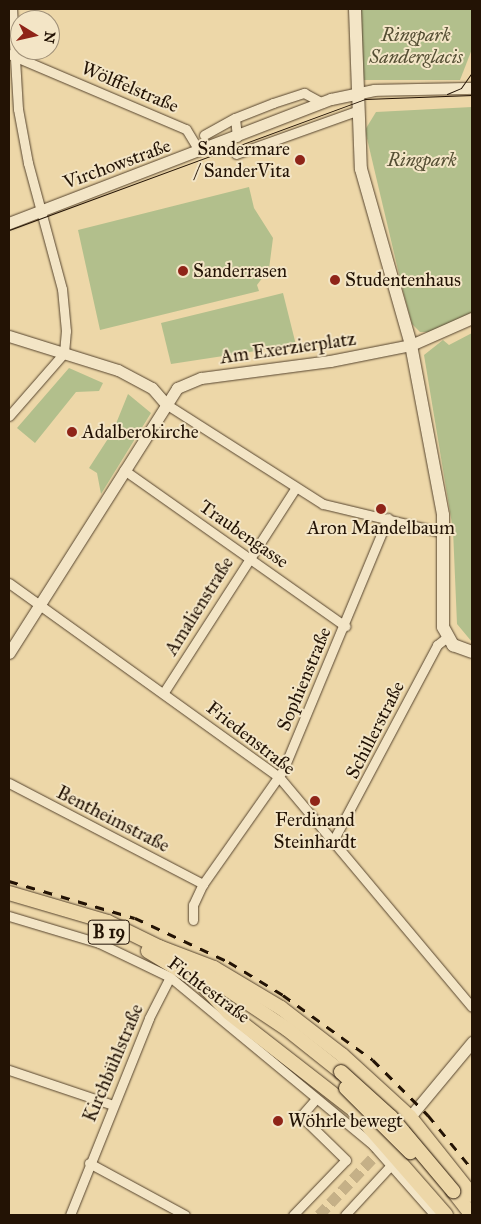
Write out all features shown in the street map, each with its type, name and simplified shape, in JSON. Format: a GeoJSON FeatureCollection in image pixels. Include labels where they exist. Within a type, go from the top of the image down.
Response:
{"type":"FeatureCollection","features":[{"type":"Feature","properties":{"kind":"main road"},"geometry":{"type":"LineString","coordinates":[[356,9],[356,111],[361,169],[411,345],[444,533],[446,638],[472,652]]}},
{"type":"Feature","properties":{"kind":"main road","name":"B 19"},"geometry":{"type":"LineString","coordinates":[[9,893],[83,913],[159,947],[259,1008],[391,1117],[450,1194],[472,1215]]}},
{"type":"Feature","properties":{"kind":"main road","name":"B 19"},"geometry":{"type":"LineString","coordinates":[[9,902],[104,930],[200,982],[339,1075]]}},
{"type":"Feature","properties":{"kind":"main road"},"geometry":{"type":"LineString","coordinates":[[159,947],[214,968],[281,1008],[410,1117],[472,1195]]}},
{"type":"Feature","properties":{"kind":"main road"},"geometry":{"type":"LineString","coordinates":[[200,982],[229,1013],[334,1091],[385,1145],[446,1215]]}},
{"type":"Feature","properties":{"kind":"main road","name":"B 19"},"geometry":{"type":"LineString","coordinates":[[450,1194],[460,1215]]}},
{"type":"Feature","properties":{"kind":"street"},"geometry":{"type":"LineString","coordinates":[[9,416],[64,353],[62,289],[41,211],[20,118],[13,60]]}},
{"type":"Feature","properties":{"kind":"street","name":"Wölffelstraße"},"geometry":{"type":"LineString","coordinates":[[22,60],[186,129],[200,151]]}},
{"type":"Feature","properties":{"kind":"street","name":"Virchowstraße"},"geometry":{"type":"LineString","coordinates":[[9,223],[323,103],[356,95],[472,88]]}},
{"type":"Feature","properties":{"kind":"street"},"geometry":{"type":"LineString","coordinates":[[204,135],[235,118],[304,93],[323,103]]}},
{"type":"Feature","properties":{"kind":"street"},"geometry":{"type":"LineString","coordinates":[[236,154],[356,111]]}},
{"type":"Feature","properties":{"kind":"street"},"geometry":{"type":"LineString","coordinates":[[235,118],[237,137]]}},
{"type":"Feature","properties":{"kind":"street","name":"Am Exerzierplatz"},"geometry":{"type":"LineString","coordinates":[[166,404],[173,394],[201,378],[330,361],[411,345],[472,318]]}},
{"type":"Feature","properties":{"kind":"street"},"geometry":{"type":"LineString","coordinates":[[9,336],[134,378],[160,393],[166,404],[294,489],[323,504],[388,518],[444,533]]}},
{"type":"Feature","properties":{"kind":"street"},"geometry":{"type":"LineString","coordinates":[[9,653],[166,404]]}},
{"type":"Feature","properties":{"kind":"street","name":"Traubengasse"},"geometry":{"type":"LineString","coordinates":[[124,470],[345,626]]}},
{"type":"Feature","properties":{"kind":"street","name":"Amalienstraße"},"geometry":{"type":"LineString","coordinates":[[164,692],[294,489]]}},
{"type":"Feature","properties":{"kind":"street","name":"Sophienstraße"},"geometry":{"type":"LineString","coordinates":[[193,920],[193,905],[203,884],[279,777],[345,626],[388,518]]}},
{"type":"Feature","properties":{"kind":"street","name":"Friedenstraße"},"geometry":{"type":"LineString","coordinates":[[9,583],[164,692],[279,777],[334,838],[472,1007]]}},
{"type":"Feature","properties":{"kind":"street","name":"Schillerstraße"},"geometry":{"type":"LineString","coordinates":[[334,838],[437,645],[446,638]]}},
{"type":"Feature","properties":{"kind":"street","name":"Bentheimstraße"},"geometry":{"type":"LineString","coordinates":[[9,783],[203,884]]}},
{"type":"Feature","properties":{"kind":"street","name":"Fichtestraße"},"geometry":{"type":"LineString","coordinates":[[9,916],[99,943],[170,977],[392,1164],[435,1215]]}},
{"type":"Feature","properties":{"kind":"street","name":"Kirchbühlstraße"},"geometry":{"type":"LineString","coordinates":[[70,1215],[113,1105],[170,977]]}},
{"type":"Feature","properties":{"kind":"street"},"geometry":{"type":"LineString","coordinates":[[385,1145],[472,1042]]}},
{"type":"Feature","properties":{"kind":"street"},"geometry":{"type":"LineString","coordinates":[[9,1070],[113,1105]]}},
{"type":"Feature","properties":{"kind":"street"},"geometry":{"type":"LineString","coordinates":[[293,1215],[346,1160],[301,1116],[316,1099]]}},
{"type":"Feature","properties":{"kind":"street"},"geometry":{"type":"LineString","coordinates":[[89,1164],[185,1215]]}},
{"type":"Feature","properties":{"kind":"street"},"geometry":{"type":"LineString","coordinates":[[345,1215],[392,1164]]}},
{"type":"Feature","properties":{"kind":"green space","name":"Ringpark Sanderglacis"},"geometry":{"type":"Polygon","coordinates":[[[361,9],[472,9],[472,49],[460,80],[362,80],[361,9]]]}},
{"type":"Feature","properties":{"kind":"green space","name":"Ringpark"},"geometry":{"type":"Polygon","coordinates":[[[472,107],[472,312],[434,332],[420,332],[412,324],[403,291],[365,130],[376,112],[472,107]]]}},
{"type":"Feature","properties":{"kind":"green space"},"geometry":{"type":"Polygon","coordinates":[[[249,187],[254,208],[273,238],[269,269],[257,285],[259,291],[100,330],[78,230],[249,187]]]}},
{"type":"Feature","properties":{"kind":"green space"},"geometry":{"type":"Polygon","coordinates":[[[283,293],[296,345],[171,364],[161,323],[283,293]]]}},
{"type":"Feature","properties":{"kind":"green space"},"geometry":{"type":"Polygon","coordinates":[[[472,333],[472,642],[457,624],[453,530],[424,355],[443,340],[449,345],[472,333]]]}},
{"type":"Feature","properties":{"kind":"green space"},"geometry":{"type":"Polygon","coordinates":[[[69,368],[103,383],[99,391],[76,392],[35,443],[17,428],[69,368]]]}},
{"type":"Feature","properties":{"kind":"green space"},"geometry":{"type":"Polygon","coordinates":[[[128,394],[151,413],[101,494],[97,473],[89,468],[113,431],[128,394]]]}},
{"type":"Feature","properties":{"kind":"tunnel"},"geometry":{"type":"LineString","coordinates":[[319,1215],[383,1147]]}},
{"type":"Feature","properties":{"kind":"tram line"},"geometry":{"type":"LineString","coordinates":[[447,94],[461,88],[472,72]]}},
{"type":"Feature","properties":{"kind":"tram line"},"geometry":{"type":"LineString","coordinates":[[9,230],[365,99],[472,95]]}},
{"type":"Feature","properties":{"kind":"railway"},"geometry":{"type":"LineString","coordinates":[[9,881],[135,918],[229,962],[283,995],[373,1060],[428,1115],[472,1169]]}},
{"type":"Feature","properties":{"kind":"place","name":"Sandermare / SanderVita"},"geometry":{"type":"Point","coordinates":[300,160]}},
{"type":"Feature","properties":{"kind":"place","name":"Sanderrasen"},"geometry":{"type":"Point","coordinates":[183,271]}},
{"type":"Feature","properties":{"kind":"place","name":"Studentenhaus"},"geometry":{"type":"Point","coordinates":[335,280]}},
{"type":"Feature","properties":{"kind":"place","name":"Adalberokirche"},"geometry":{"type":"Point","coordinates":[72,432]}},
{"type":"Feature","properties":{"kind":"place","name":"Aron Mandelbaum"},"geometry":{"type":"Point","coordinates":[381,509]}},
{"type":"Feature","properties":{"kind":"place","name":"Ferdinand Steinhardt"},"geometry":{"type":"Point","coordinates":[315,801]}},
{"type":"Feature","properties":{"kind":"place","name":"Wöhrle bewegt"},"geometry":{"type":"Point","coordinates":[278,1121]}}]}
